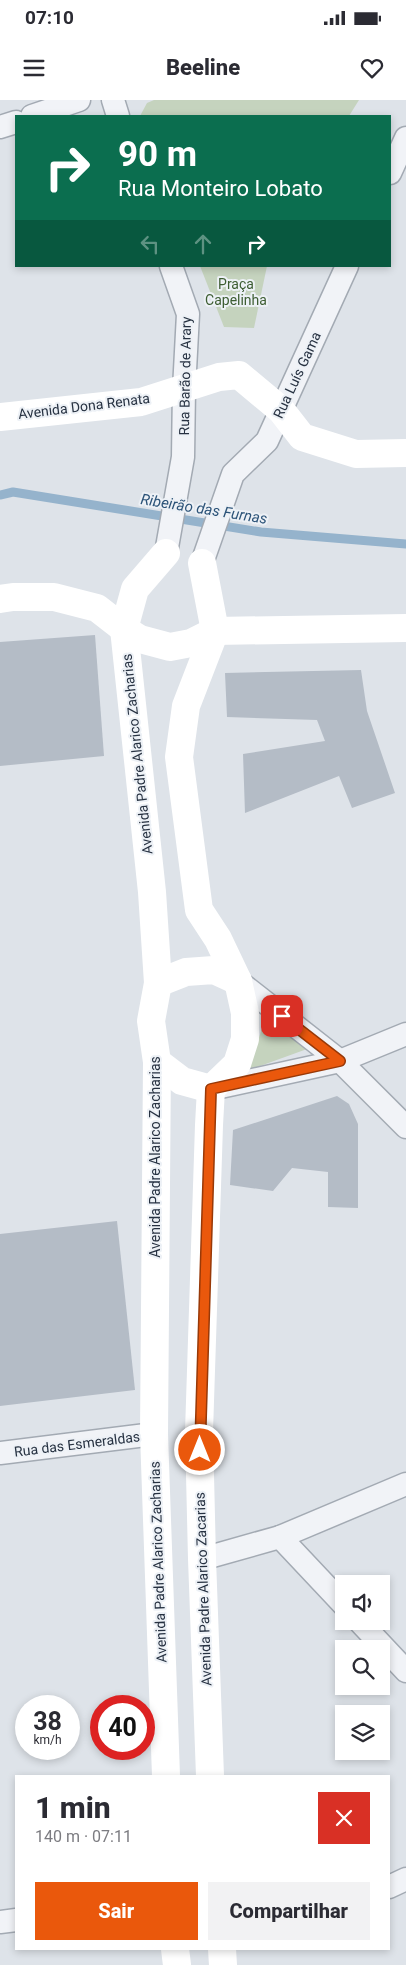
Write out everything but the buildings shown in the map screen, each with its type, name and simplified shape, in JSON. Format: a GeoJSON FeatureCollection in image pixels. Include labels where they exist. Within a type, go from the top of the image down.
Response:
{"type":"FeatureCollection","features":[{"type":"Feature","properties":{"kind":"street"},"geometry":{"type":"LineString","coordinates":[[35,115],[79,100]]}},
{"type":"Feature","properties":{"kind":"street"},"geometry":{"type":"LineString","coordinates":[[112,100],[118,115]]}},
{"type":"Feature","properties":{"kind":"street"},"geometry":{"type":"LineString","coordinates":[[0,127],[15,122]]}},
{"type":"Feature","properties":{"kind":"street"},"geometry":{"type":"LineString","coordinates":[[391,171],[406,138]]}},
{"type":"Feature","properties":{"kind":"street","name":"Rua Barão de Arary"},"geometry":{"type":"LineString","coordinates":[[166,553],[183,458],[188,314],[171,267]]}},
{"type":"Feature","properties":{"kind":"street","name":"Rua Luís Gama"},"geometry":{"type":"LineString","coordinates":[[202,563],[233,474],[268,441],[347,267]]}},
{"type":"Feature","properties":{"kind":"street","name":"Avenida Dona Renata"},"geometry":{"type":"LineString","coordinates":[[0,417],[141,402],[219,377],[239,375],[281,410],[302,437],[356,454],[406,453]]}},
{"type":"Feature","properties":{"kind":"street","name":"Avenida Padre Alarico Zacharias"},"geometry":{"type":"LineString","coordinates":[[166,553],[135,589],[124,629],[152,892],[158,983],[151,1022],[157,1062],[154,1434],[166,1775]]}},
{"type":"Feature","properties":{"kind":"street"},"geometry":{"type":"LineString","coordinates":[[202,563],[214,632],[186,706],[179,757],[199,910],[218,940],[238,981],[246,1013],[245,1039],[238,1064],[211,1089]]}},
{"type":"Feature","properties":{"kind":"street"},"geometry":{"type":"LineString","coordinates":[[0,599],[13,597],[54,597],[97,608],[140,639],[170,647],[191,643],[214,632],[406,628]]}},
{"type":"Feature","properties":{"kind":"street"},"geometry":{"type":"LineString","coordinates":[[158,983],[186,972],[214,970],[238,981],[340,1061],[406,1127]]}},
{"type":"Feature","properties":{"kind":"street"},"geometry":{"type":"LineString","coordinates":[[157,1062],[182,1081],[211,1089],[340,1061],[406,1034]]}},
{"type":"Feature","properties":{"kind":"street","name":"Avenida Padre Alarico Zacarias"},"geometry":{"type":"LineString","coordinates":[[210,1775],[199,1432],[211,1089]]}},
{"type":"Feature","properties":{"kind":"street","name":"Rua das Esmeraldas"},"geometry":{"type":"LineString","coordinates":[[0,1453],[154,1434]]}},
{"type":"Feature","properties":{"kind":"street"},"geometry":{"type":"LineString","coordinates":[[202,1559],[280,1536],[406,1484]]}},
{"type":"Feature","properties":{"kind":"street"},"geometry":{"type":"LineString","coordinates":[[280,1536],[335,1594]]}},
{"type":"Feature","properties":{"kind":"street"},"geometry":{"type":"LineString","coordinates":[[367,1630],[406,1671]]}},
{"type":"Feature","properties":{"kind":"street"},"geometry":{"type":"LineString","coordinates":[[390,1887],[406,1880]]}},
{"type":"Feature","properties":{"kind":"street"},"geometry":{"type":"LineString","coordinates":[[0,1922],[15,1920]]}},
{"type":"Feature","properties":{"kind":"street"},"geometry":{"type":"LineString","coordinates":[[175,1950],[177,1965]]}},
{"type":"Feature","properties":{"kind":"green space"},"geometry":{"type":"Polygon","coordinates":[[[154,100],[359,100],[350,115],[141,115],[147,103],[154,100]]]}},
{"type":"Feature","properties":{"kind":"green space","name":"Praça Capelinha"},"geometry":{"type":"Polygon","coordinates":[[[200,267],[267,267],[254,328],[224,327],[200,267]]]}},
{"type":"Feature","properties":{"kind":"green space"},"geometry":{"type":"Polygon","coordinates":[[[266,1015],[307,1049],[249,1070],[266,1015]]]}},
{"type":"Feature","properties":{"kind":"waterway","name":"Ribeirão das Furnas"},"geometry":{"type":"LineString","coordinates":[[0,495],[13,492],[261,532],[406,544]]}},
{"type":"Feature","properties":{"kind":"route"},"geometry":{"type":"LineString","coordinates":[[200,1450],[199,1432],[211,1089],[340,1061],[282,1016]]}}]}
